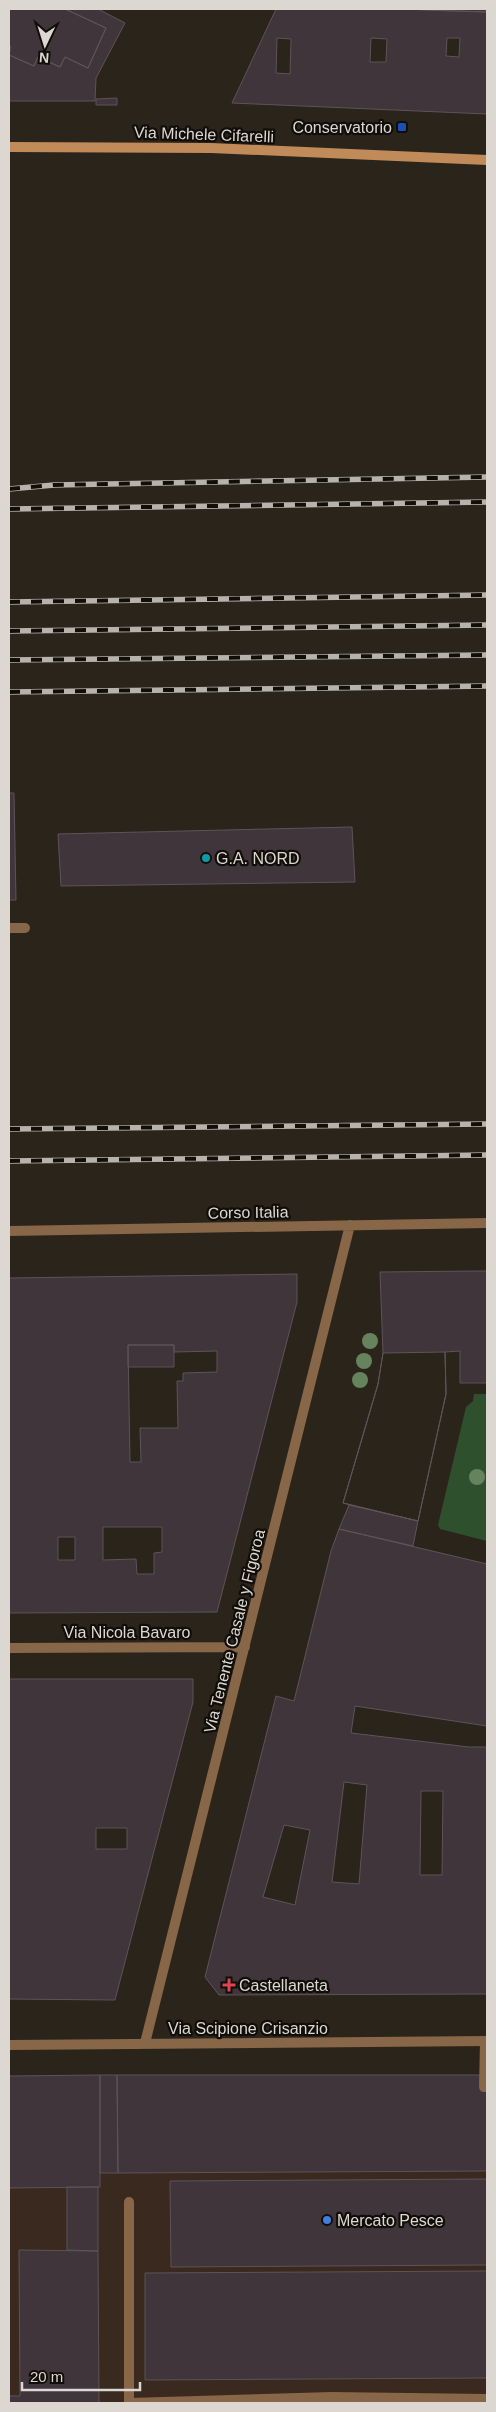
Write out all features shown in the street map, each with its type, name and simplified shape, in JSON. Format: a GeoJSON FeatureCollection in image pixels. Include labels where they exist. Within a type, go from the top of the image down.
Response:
{"type":"FeatureCollection","features":[{"type":"Feature","properties":{"kind":"main road","name":"Via Michele Cifarelli"},"geometry":{"type":"LineString","coordinates":[[9,147],[211,148],[487,160]]}},
{"type":"Feature","properties":{"kind":"street"},"geometry":{"type":"LineString","coordinates":[[9,928],[25,928]]}},
{"type":"Feature","properties":{"kind":"street","name":"Corso Italia"},"geometry":{"type":"LineString","coordinates":[[9,1231],[487,1223]]}},
{"type":"Feature","properties":{"kind":"street","name":"Via Tenente Casale y Figoroa"},"geometry":{"type":"LineString","coordinates":[[145,2044],[350,1225]]}},
{"type":"Feature","properties":{"kind":"street","name":"Via Nicola Bavaro"},"geometry":{"type":"LineString","coordinates":[[9,1648],[246,1646]]}},
{"type":"Feature","properties":{"kind":"street"},"geometry":{"type":"LineString","coordinates":[[486,2040],[484,2087],[487,2087]]}},
{"type":"Feature","properties":{"kind":"street","name":"Via Scipione Crisanzio"},"geometry":{"type":"LineString","coordinates":[[9,2045],[486,2040]]}},
{"type":"Feature","properties":{"kind":"street"},"geometry":{"type":"LineString","coordinates":[[129,2202],[129,2403],[332,2397],[487,2399]]}},
{"type":"Feature","properties":{"kind":"shaded area"},"geometry":{"type":"Polygon","coordinates":[[[487,2075],[487,2403],[9,2403],[9,2076],[487,2075]]]}},
{"type":"Feature","properties":{"kind":"green space"},"geometry":{"type":"Polygon","coordinates":[[[474,1394],[487,1394],[487,1541],[440,1529],[438,1525],[466,1407],[473,1401],[474,1394]]]}},
{"type":"Feature","properties":{"kind":"building"},"geometry":{"type":"Polygon","coordinates":[[[9,9],[65,9],[106,28],[88,68],[65,57],[60,67],[38,57],[34,66],[9,55],[11,46],[9,45],[9,9]]]}},
{"type":"Feature","properties":{"kind":"building"},"geometry":{"type":"Polygon","coordinates":[[[65,9],[98,9],[125,23],[96,78],[95,101],[9,101],[9,55],[34,66],[38,57],[60,67],[65,57],[88,68],[106,28],[65,9]]]}},
{"type":"Feature","properties":{"kind":"building"},"geometry":{"type":"Polygon","coordinates":[[[276,9],[405,9],[487,12],[487,114],[232,103],[276,9]],[[277,38],[276,73],[290,74],[291,39],[277,38]],[[371,38],[370,62],[386,62],[387,39],[371,38]],[[447,38],[446,56],[459,57],[460,38],[447,38]]]}},
{"type":"Feature","properties":{"kind":"building"},"geometry":{"type":"Polygon","coordinates":[[[405,9],[487,9],[487,12],[448,11],[405,9]]]}},
{"type":"Feature","properties":{"kind":"building"},"geometry":{"type":"Polygon","coordinates":[[[117,98],[117,105],[96,105],[96,99],[117,98]]]}},
{"type":"Feature","properties":{"kind":"building"},"geometry":{"type":"Polygon","coordinates":[[[9,793],[14,793],[16,900],[9,900],[9,793]]]}},
{"type":"Feature","properties":{"kind":"building","name":"G.A. NORD"},"geometry":{"type":"Polygon","coordinates":[[[352,827],[355,882],[61,886],[58,834],[352,827]]]}},
{"type":"Feature","properties":{"kind":"building"},"geometry":{"type":"Polygon","coordinates":[[[487,1271],[487,1383],[460,1383],[460,1351],[445,1352],[446,1394],[418,1521],[343,1503],[378,1384],[383,1353],[380,1272],[487,1271]]]}},
{"type":"Feature","properties":{"kind":"building"},"geometry":{"type":"Polygon","coordinates":[[[297,1274],[297,1302],[217,1612],[9,1613],[9,1278],[297,1274]],[[128,1345],[130,1462],[141,1462],[140,1428],[178,1428],[177,1381],[183,1381],[183,1373],[217,1372],[217,1351],[174,1352],[174,1345],[128,1345]],[[103,1527],[103,1560],[136,1559],[137,1574],[154,1574],[154,1553],[162,1552],[162,1527],[103,1527]],[[58,1537],[58,1560],[75,1560],[75,1537],[58,1537]]]}},
{"type":"Feature","properties":{"kind":"building"},"geometry":{"type":"Polygon","coordinates":[[[128,1345],[174,1345],[174,1367],[128,1367],[128,1345]]]}},
{"type":"Feature","properties":{"kind":"building"},"geometry":{"type":"Polygon","coordinates":[[[445,1352],[446,1394],[418,1521],[343,1503],[378,1384],[383,1353],[445,1352]]]}},
{"type":"Feature","properties":{"kind":"building"},"geometry":{"type":"Polygon","coordinates":[[[349,1505],[418,1521],[413,1546],[339,1529],[349,1505]]]}},
{"type":"Feature","properties":{"kind":"building"},"geometry":{"type":"Polygon","coordinates":[[[339,1529],[487,1564],[487,1726],[355,1706],[351,1733],[469,1747],[487,1747],[487,1994],[219,1995],[205,1977],[276,1696],[294,1701],[331,1551],[339,1529]],[[344,1782],[332,1882],[359,1884],[367,1785],[344,1782]],[[421,1791],[420,1875],[442,1875],[443,1791],[421,1791]],[[284,1825],[263,1897],[295,1905],[310,1830],[284,1825]]]}},
{"type":"Feature","properties":{"kind":"building"},"geometry":{"type":"Polygon","coordinates":[[[9,1679],[193,1679],[193,1702],[115,2000],[9,1999],[9,1679]],[[96,1828],[96,1849],[127,1849],[127,1828],[96,1828]]]}},
{"type":"Feature","properties":{"kind":"building"},"geometry":{"type":"Polygon","coordinates":[[[100,2075],[100,2187],[9,2188],[9,2076],[100,2075]]]}},
{"type":"Feature","properties":{"kind":"building"},"geometry":{"type":"Polygon","coordinates":[[[100,2075],[117,2075],[118,2173],[100,2173],[100,2075]]]}},
{"type":"Feature","properties":{"kind":"building"},"geometry":{"type":"Polygon","coordinates":[[[117,2075],[487,2075],[487,2171],[118,2173],[117,2075]]]}},
{"type":"Feature","properties":{"kind":"building"},"geometry":{"type":"Polygon","coordinates":[[[487,2179],[487,2265],[171,2267],[170,2181],[487,2179]]]}},
{"type":"Feature","properties":{"kind":"building"},"geometry":{"type":"Polygon","coordinates":[[[67,2187],[98,2187],[98,2251],[67,2250],[67,2187]]]}},
{"type":"Feature","properties":{"kind":"building"},"geometry":{"type":"Polygon","coordinates":[[[19,2250],[98,2251],[99,2403],[9,2403],[9,2396],[20,2396],[19,2250]]]}},
{"type":"Feature","properties":{"kind":"building"},"geometry":{"type":"Polygon","coordinates":[[[487,2271],[487,2378],[145,2380],[145,2273],[487,2271]]]}},
{"type":"Feature","properties":{"kind":"railway"},"geometry":{"type":"LineString","coordinates":[[9,489],[54,485],[487,477]]}},
{"type":"Feature","properties":{"kind":"railway"},"geometry":{"type":"LineString","coordinates":[[9,509],[487,502]]}},
{"type":"Feature","properties":{"kind":"railway"},"geometry":{"type":"LineString","coordinates":[[9,602],[487,595]]}},
{"type":"Feature","properties":{"kind":"railway"},"geometry":{"type":"LineString","coordinates":[[9,631],[487,625]]}},
{"type":"Feature","properties":{"kind":"railway"},"geometry":{"type":"LineString","coordinates":[[9,660],[487,655]]}},
{"type":"Feature","properties":{"kind":"railway"},"geometry":{"type":"LineString","coordinates":[[9,692],[487,686]]}},
{"type":"Feature","properties":{"kind":"railway"},"geometry":{"type":"LineString","coordinates":[[9,1129],[487,1124]]}},
{"type":"Feature","properties":{"kind":"railway"},"geometry":{"type":"LineString","coordinates":[[9,1161],[487,1155]]}},
{"type":"Feature","properties":{"kind":"place","name":"Conservatorio"},"geometry":{"type":"Point","coordinates":[402,127]}},
{"type":"Feature","properties":{"kind":"place","name":"G.A. NORD"},"geometry":{"type":"Point","coordinates":[206,858]}},
{"type":"Feature","properties":{"kind":"place","name":"Castellaneta"},"geometry":{"type":"Point","coordinates":[229,1985]}},
{"type":"Feature","properties":{"kind":"place","name":"Mercato Pesce"},"geometry":{"type":"Point","coordinates":[327,2220]}}]}
